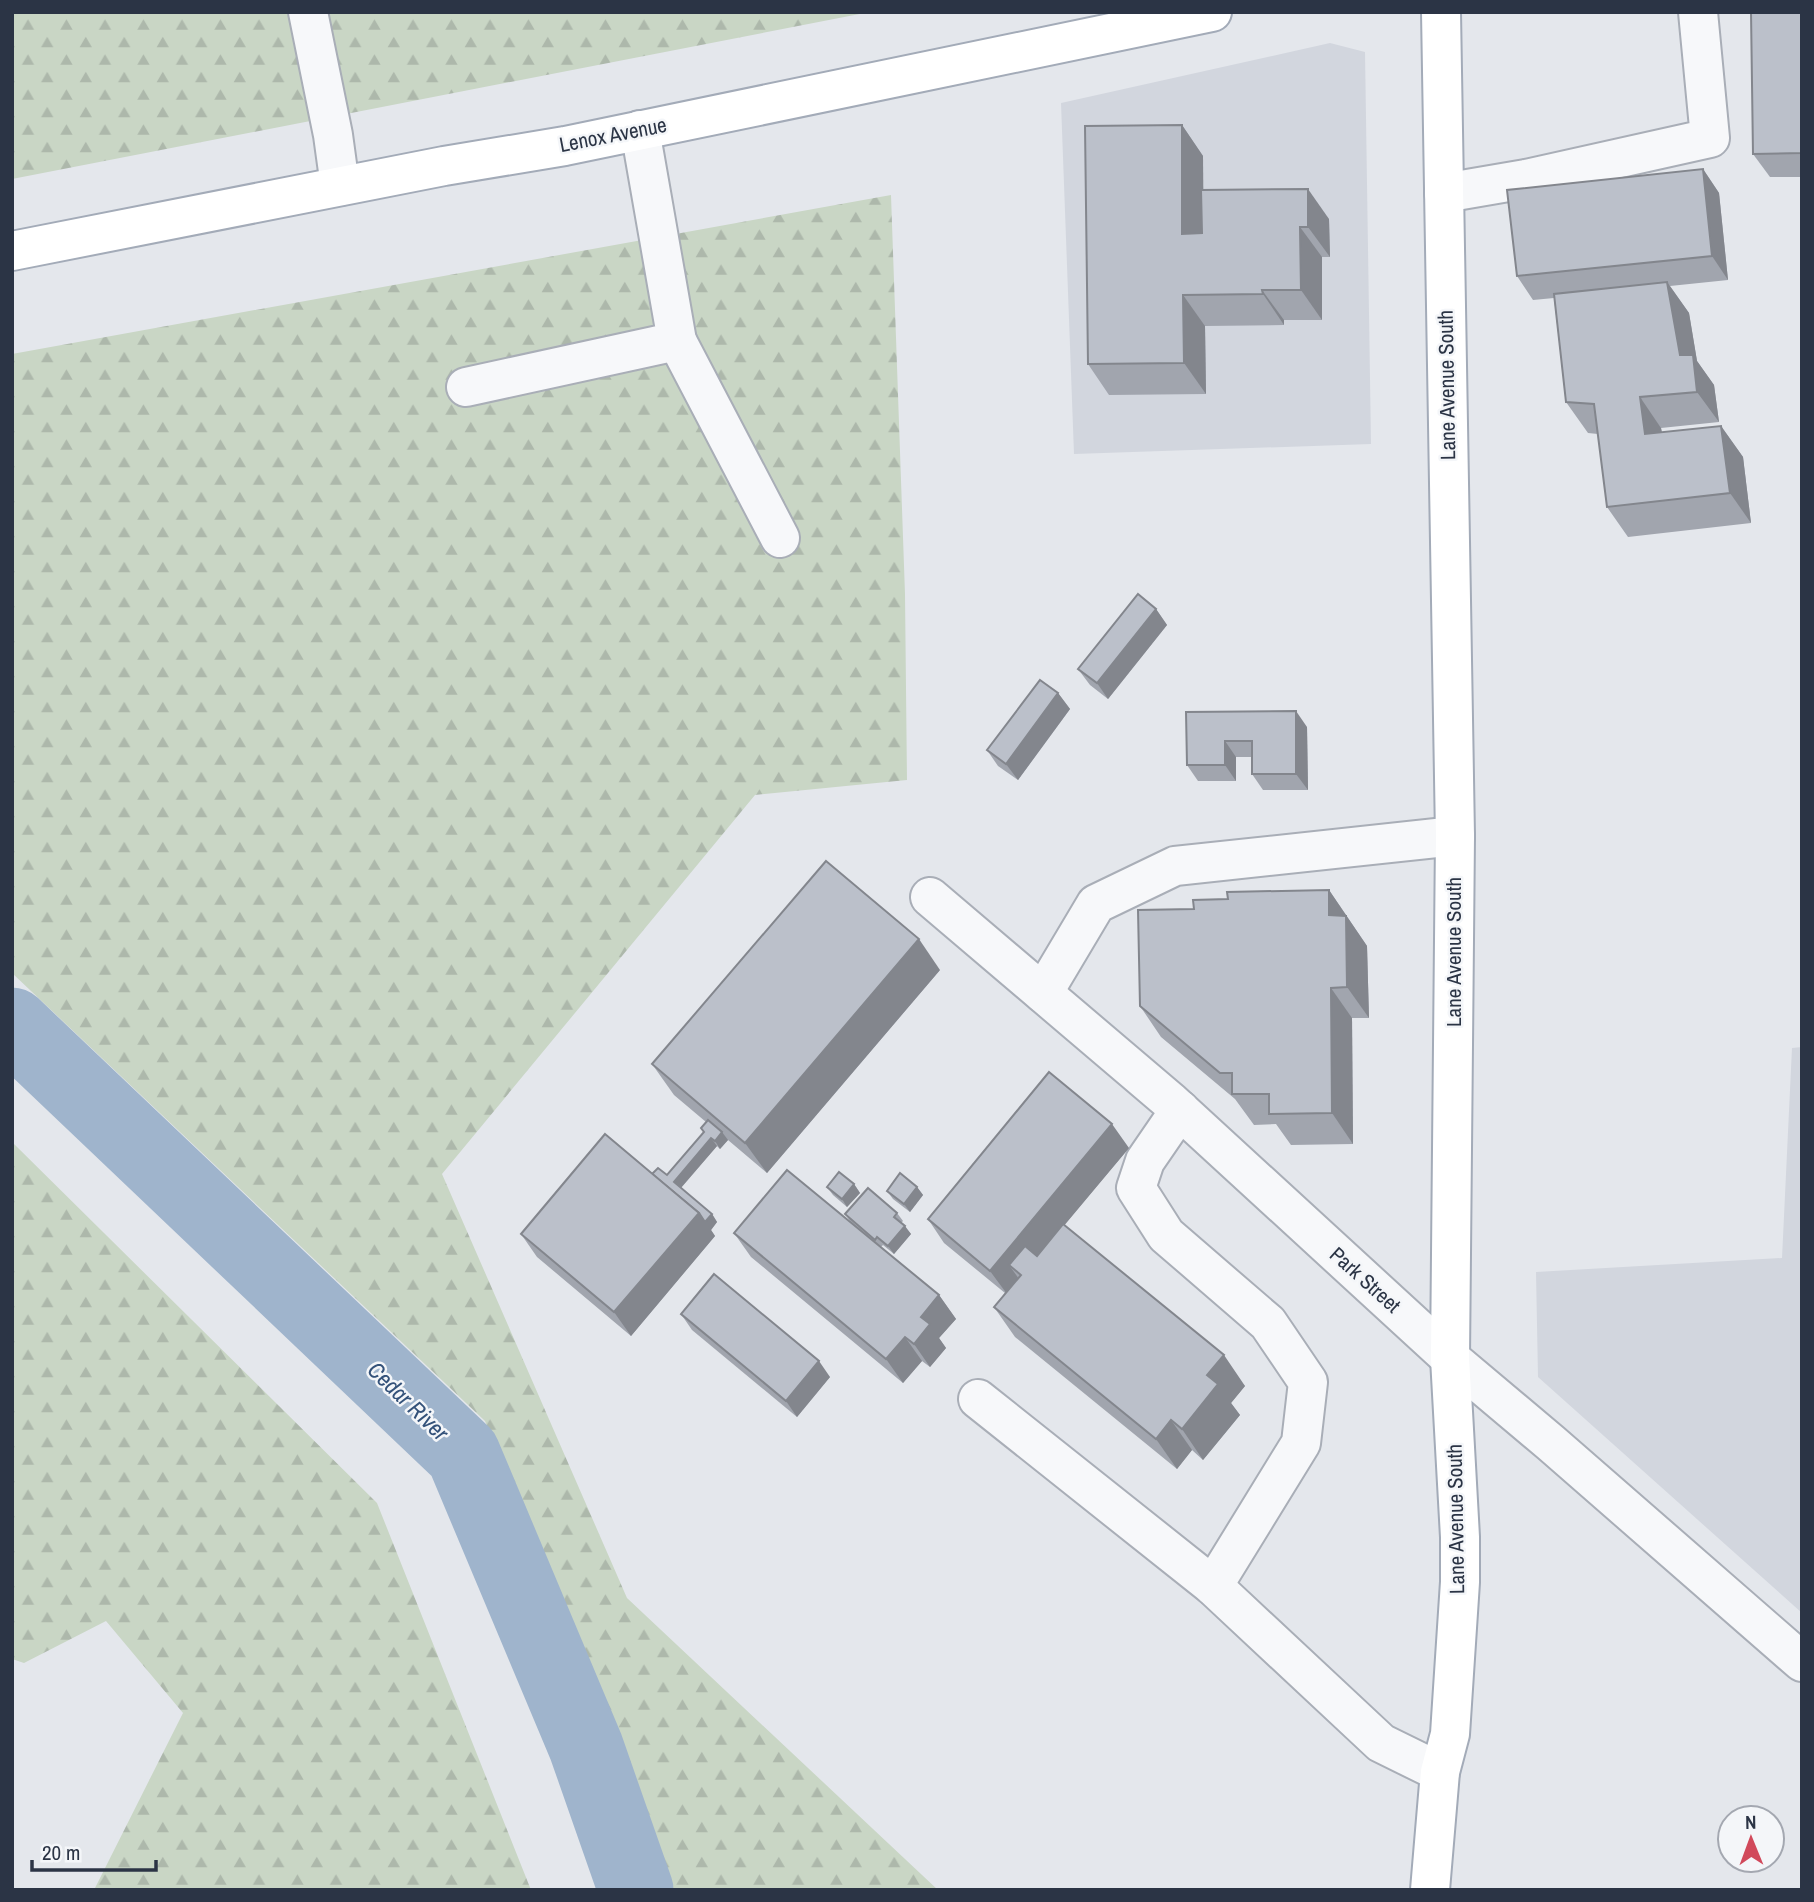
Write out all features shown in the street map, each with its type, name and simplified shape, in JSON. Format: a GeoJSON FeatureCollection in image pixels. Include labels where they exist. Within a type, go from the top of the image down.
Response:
{"type":"FeatureCollection","features":[{"type":"Feature","properties":{"kind":"main road","name":"Lenox Avenue"},"geometry":{"type":"LineString","coordinates":[[12,251],[444,166],[565,146],[1212,12]]}},
{"type":"Feature","properties":{"kind":"main road","name":"Lane Avenue South"},"geometry":{"type":"LineString","coordinates":[[1430,1890],[1440,1772],[1450,1734],[1460,1582],[1450,1357],[1455,836],[1441,12]]}},
{"type":"Feature","properties":{"kind":"street"},"geometry":{"type":"LineString","coordinates":[[308,12],[340,186]]}},
{"type":"Feature","properties":{"kind":"street"},"geometry":{"type":"LineString","coordinates":[[1444,192],[1526,179],[1710,138],[1698,12]]}},
{"type":"Feature","properties":{"kind":"street"},"geometry":{"type":"LineString","coordinates":[[640,130],[677,341],[780,538]]}},
{"type":"Feature","properties":{"kind":"street"},"geometry":{"type":"LineString","coordinates":[[466,387],[677,341]]}},
{"type":"Feature","properties":{"kind":"street"},"geometry":{"type":"LineString","coordinates":[[1043,993],[1096,904],[1175,866],[1455,836]]}},
{"type":"Feature","properties":{"kind":"street","name":"Park Street"},"geometry":{"type":"LineString","coordinates":[[930,897],[1180,1110],[1450,1357],[1802,1662]]}},
{"type":"Feature","properties":{"kind":"street"},"geometry":{"type":"LineString","coordinates":[[1180,1110],[1145,1161],[1136,1188],[1166,1236],[1268,1323],[1308,1382],[1301,1443],[1213,1586]]}},
{"type":"Feature","properties":{"kind":"street"},"geometry":{"type":"LineString","coordinates":[[978,1399],[1213,1586],[1381,1743],[1440,1772]]}},
{"type":"Feature","properties":{"kind":"shaded area"},"geometry":{"type":"Polygon","coordinates":[[[1330,43],[1365,52],[1371,444],[1074,454],[1061,103],[1330,43]]]}},
{"type":"Feature","properties":{"kind":"shaded area"},"geometry":{"type":"Polygon","coordinates":[[[1802,1047],[1802,1613],[1538,1377],[1536,1272],[1782,1258],[1792,1048],[1802,1047]]]}},
{"type":"Feature","properties":{"kind":"green space"},"geometry":{"type":"Polygon","coordinates":[[[12,12],[870,12],[12,179],[12,12]]]}},
{"type":"Feature","properties":{"kind":"green space"},"geometry":{"type":"Polygon","coordinates":[[[891,195],[905,594],[907,780],[755,795],[442,1174],[627,1598],[938,1890],[668,1890],[485,1421],[12,973],[12,354],[891,195]]]}},
{"type":"Feature","properties":{"kind":"green space"},"geometry":{"type":"Polygon","coordinates":[[[12,1142],[377,1503],[531,1890],[94,1890],[183,1713],[106,1621],[24,1663],[12,1659],[12,1142]]]}},
{"type":"Feature","properties":{"kind":"building"},"geometry":{"type":"Polygon","coordinates":[[[1751,12],[1802,12],[1802,153],[1753,154],[1751,12]]]}},
{"type":"Feature","properties":{"kind":"building"},"geometry":{"type":"Polygon","coordinates":[[[1182,125],[1182,234],[1202,233],[1201,190],[1308,189],[1308,227],[1300,227],[1301,290],[1262,290],[1263,294],[1183,295],[1184,363],[1088,364],[1085,126],[1182,125]]]}},
{"type":"Feature","properties":{"kind":"building"},"geometry":{"type":"Polygon","coordinates":[[[1703,169],[1712,256],[1517,276],[1507,190],[1703,169]]]}},
{"type":"Feature","properties":{"kind":"building"},"geometry":{"type":"Polygon","coordinates":[[[1667,282],[1680,355],[1693,355],[1697,392],[1640,397],[1645,434],[1721,426],[1730,493],[1607,507],[1594,404],[1566,402],[1554,294],[1667,282]]]}},
{"type":"Feature","properties":{"kind":"building"},"geometry":{"type":"Polygon","coordinates":[[[1138,594],[1156,609],[1097,683],[1078,669],[1138,594]]]}},
{"type":"Feature","properties":{"kind":"building"},"geometry":{"type":"Polygon","coordinates":[[[1040,680],[1058,693],[1006,764],[987,750],[1040,680]]]}},
{"type":"Feature","properties":{"kind":"building"},"geometry":{"type":"Polygon","coordinates":[[[1296,711],[1296,774],[1252,774],[1252,741],[1225,741],[1225,765],[1187,765],[1186,712],[1296,711]]]}},
{"type":"Feature","properties":{"kind":"building"},"geometry":{"type":"Polygon","coordinates":[[[826,861],[919,939],[745,1143],[652,1064],[826,861]]]}},
{"type":"Feature","properties":{"kind":"building"},"geometry":{"type":"Polygon","coordinates":[[[1329,890],[1329,915],[1346,916],[1347,987],[1331,988],[1332,1113],[1269,1114],[1269,1094],[1232,1094],[1232,1073],[1220,1073],[1140,1006],[1138,910],[1194,909],[1193,900],[1228,899],[1227,892],[1329,890]]]}},
{"type":"Feature","properties":{"kind":"building"},"geometry":{"type":"Polygon","coordinates":[[[1049,1072],[1112,1124],[990,1271],[928,1219],[1049,1072]]]}},
{"type":"Feature","properties":{"kind":"building"},"geometry":{"type":"Polygon","coordinates":[[[708,1120],[722,1132],[715,1141],[711,1138],[674,1182],[712,1214],[705,1222],[699,1213],[652,1174],[658,1168],[667,1175],[704,1132],[701,1128],[708,1120]]]}},
{"type":"Feature","properties":{"kind":"building"},"geometry":{"type":"Polygon","coordinates":[[[605,1134],[699,1213],[614,1312],[521,1234],[605,1134]]]}},
{"type":"Feature","properties":{"kind":"building"},"geometry":{"type":"Polygon","coordinates":[[[787,1170],[939,1295],[921,1317],[930,1324],[914,1344],[905,1337],[886,1359],[734,1233],[787,1170]]]}},
{"type":"Feature","properties":{"kind":"building"},"geometry":{"type":"Polygon","coordinates":[[[839,1172],[854,1184],[842,1199],[827,1187],[839,1172]]]}},
{"type":"Feature","properties":{"kind":"building"},"geometry":{"type":"Polygon","coordinates":[[[900,1173],[917,1187],[904,1204],[887,1191],[900,1173]]]}},
{"type":"Feature","properties":{"kind":"building"},"geometry":{"type":"Polygon","coordinates":[[[868,1188],[897,1213],[894,1217],[905,1226],[888,1246],[877,1237],[875,1240],[845,1214],[868,1188]]]}},
{"type":"Feature","properties":{"kind":"building"},"geometry":{"type":"Polygon","coordinates":[[[1063,1224],[1224,1355],[1207,1375],[1218,1384],[1182,1429],[1171,1420],[1156,1439],[994,1307],[1021,1275],[1009,1265],[1025,1246],[1037,1256],[1063,1224]]]}},
{"type":"Feature","properties":{"kind":"building"},"geometry":{"type":"Polygon","coordinates":[[[714,1274],[819,1361],[786,1401],[681,1314],[714,1274]]]}},
{"type":"Feature","properties":{"kind":"waterway","name":"Cedar River"},"geometry":{"type":"LineString","coordinates":[[12,1025],[463,1454],[586,1747],[636,1890]]}}]}
